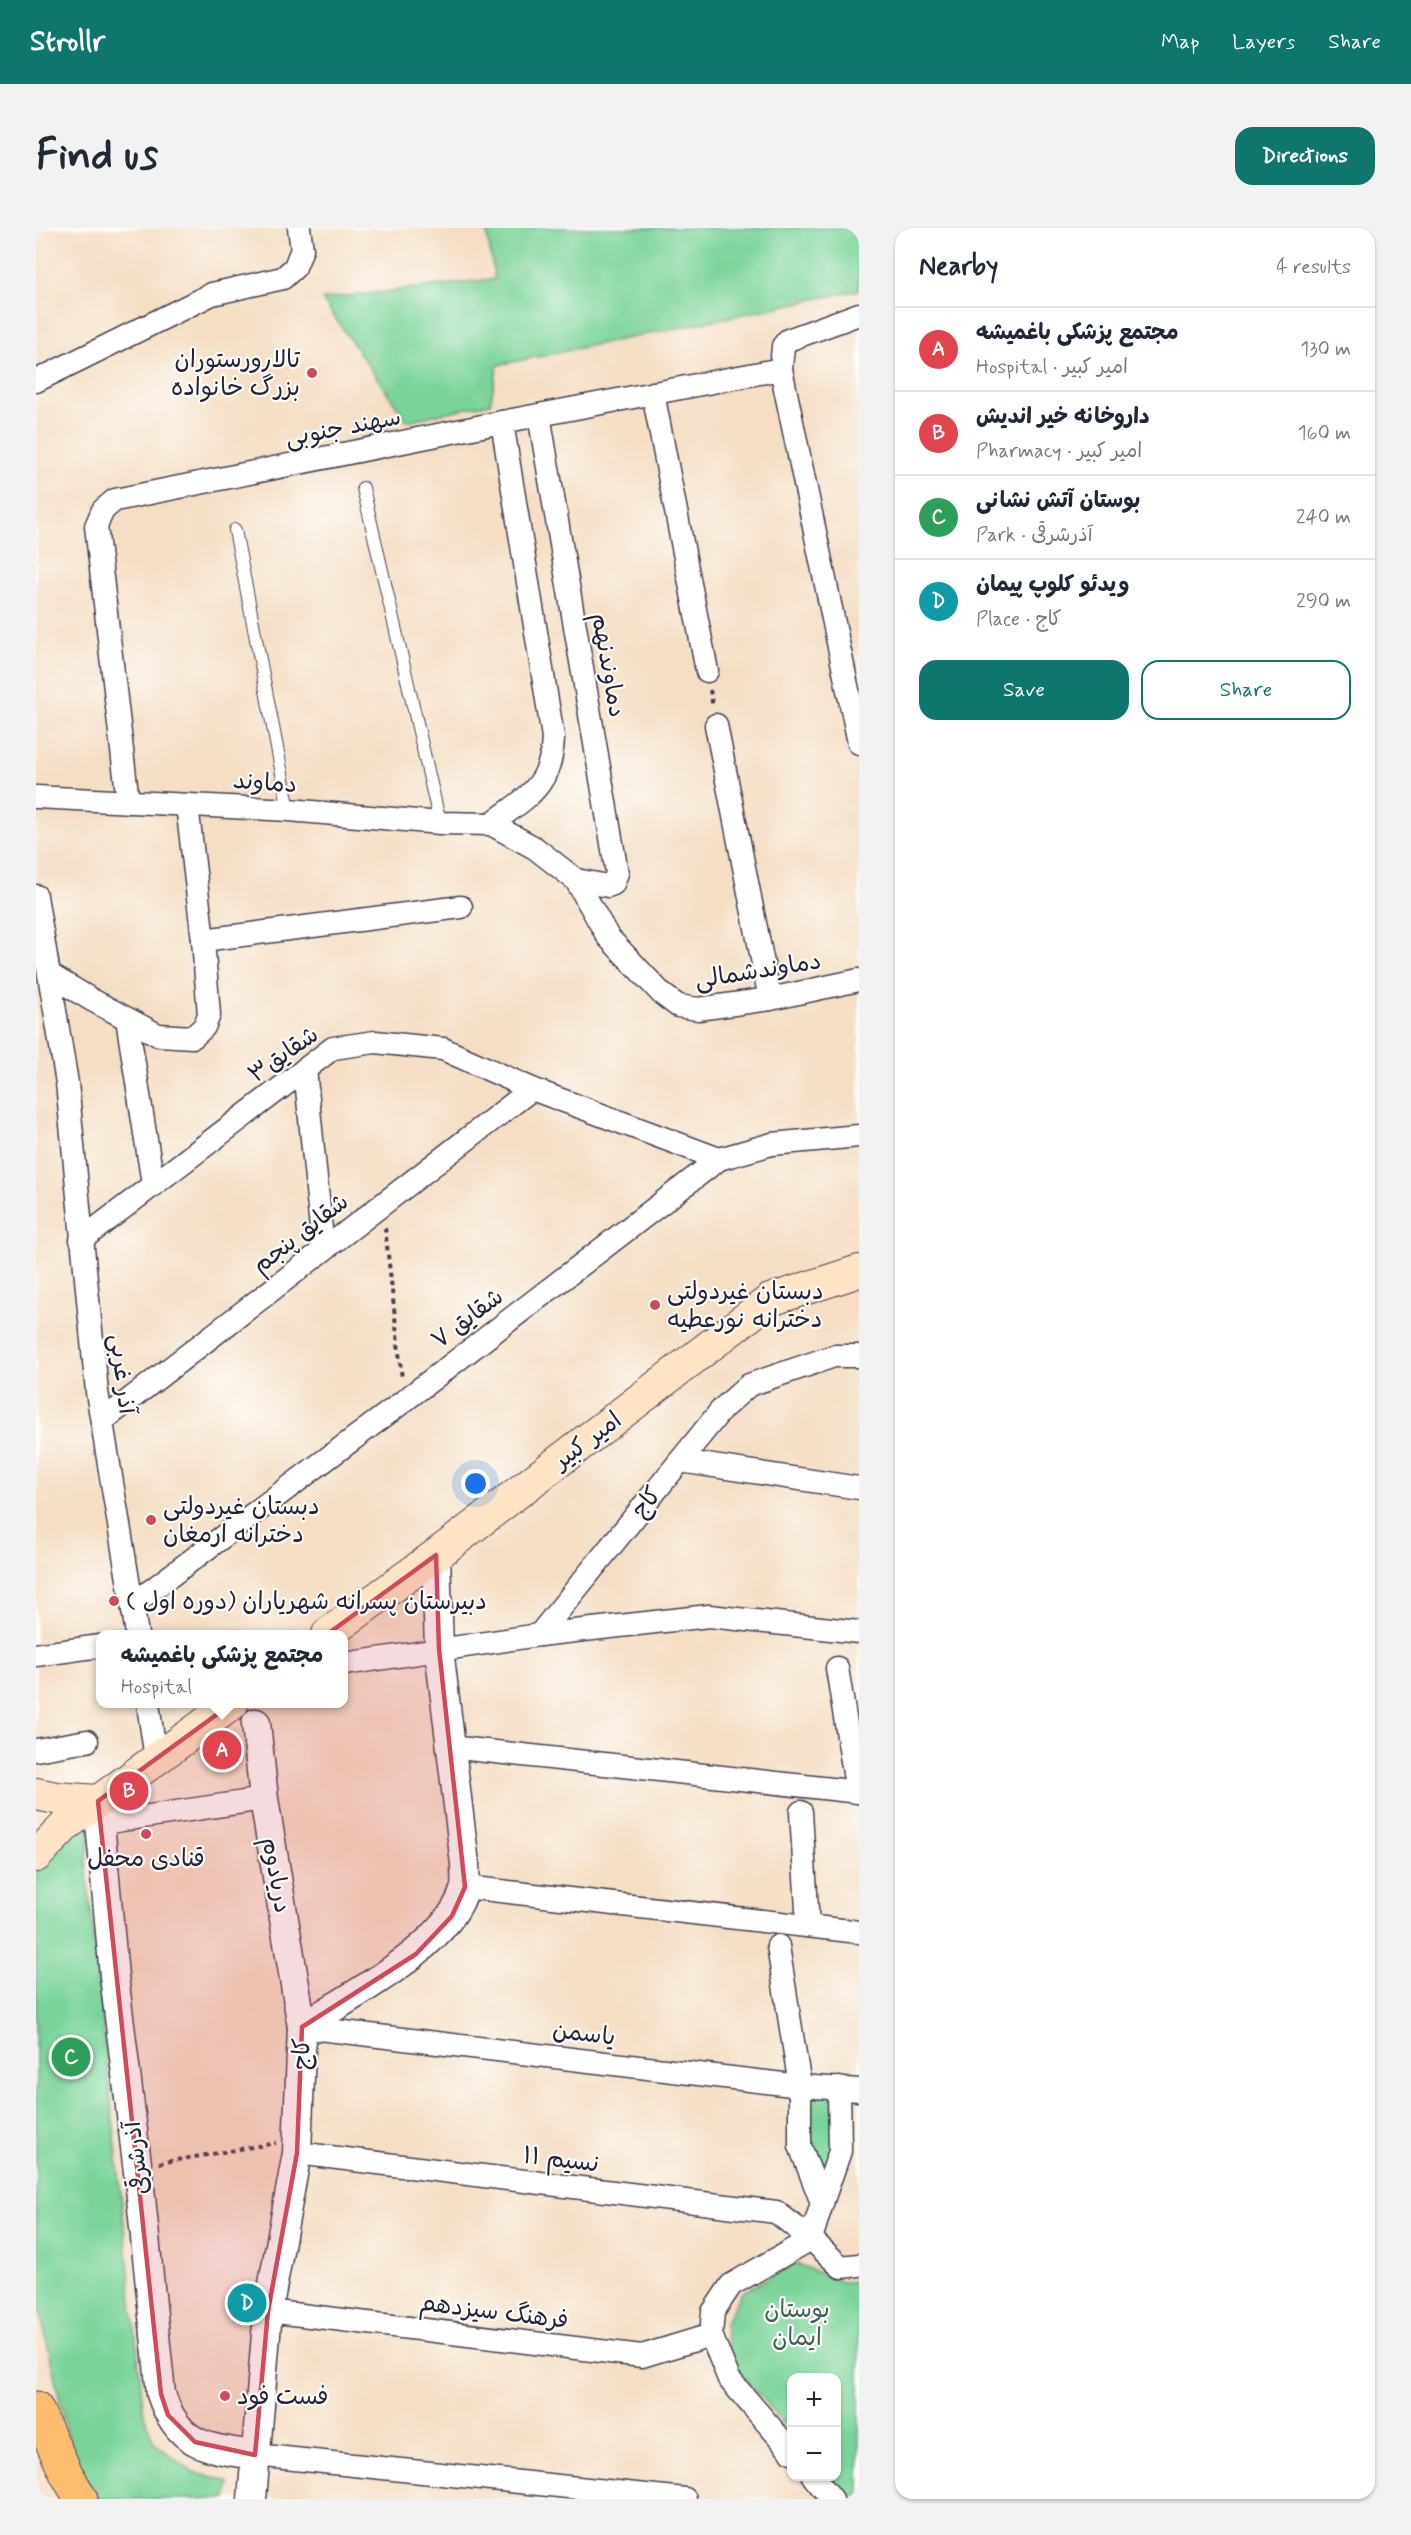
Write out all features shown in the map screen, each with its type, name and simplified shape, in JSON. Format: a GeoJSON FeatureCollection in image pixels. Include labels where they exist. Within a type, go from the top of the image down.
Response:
{"type":"FeatureCollection","features":[{"type":"Feature","properties":{"kind":"main road","name":"امیر کبیر"},"geometry":{"type":"LineString","coordinates":[[335,1630],[770,1300],[859,1271]]}},
{"type":"Feature","properties":{"kind":"main road"},"geometry":{"type":"LineString","coordinates":[[36,1856],[66,1824],[100,1812],[156,1759],[226,1708]]}},
{"type":"Feature","properties":{"kind":"main road"},"geometry":{"type":"LineString","coordinates":[[36,1794],[100,1812]]}},
{"type":"Feature","properties":{"kind":"main road"},"geometry":{"type":"LineString","coordinates":[[36,2407],[52,2499]]}},
{"type":"Feature","properties":{"kind":"main road"},"geometry":{"type":"LineString","coordinates":[[36,2407],[66,2473],[81,2499]]}},
{"type":"Feature","properties":{"kind":"street"},"geometry":{"type":"LineString","coordinates":[[36,381],[212,294],[283,278],[295,267],[302,249],[299,228]]}},
{"type":"Feature","properties":{"kind":"street"},"geometry":{"type":"LineString","coordinates":[[859,314],[788,340],[783,346],[781,369],[859,743]]}},
{"type":"Feature","properties":{"kind":"street","name":"سهند جنوبی"},"geometry":{"type":"LineString","coordinates":[[128,802],[96,526],[102,510],[115,500],[502,422],[781,369]]}},
{"type":"Feature","properties":{"kind":"street"},"geometry":{"type":"LineString","coordinates":[[653,393],[707,671]]}},
{"type":"Feature","properties":{"kind":"street","name":"دماوندنهم"},"geometry":{"type":"LineString","coordinates":[[539,415],[617,873],[613,884],[608,886],[576,880]]}},
{"type":"Feature","properties":{"kind":"street"},"geometry":{"type":"LineString","coordinates":[[491,824],[534,791],[546,776],[553,756],[553,737],[502,422]]}},
{"type":"Feature","properties":{"kind":"street"},"geometry":{"type":"LineString","coordinates":[[716,725],[770,999]]}},
{"type":"Feature","properties":{"kind":"street","name":"دماوند"},"geometry":{"type":"LineString","coordinates":[[36,797],[289,810],[440,823],[491,824]]}},
{"type":"Feature","properties":{"kind":"street"},"geometry":{"type":"LineString","coordinates":[[41,976],[158,1035],[193,1037],[204,1027],[209,1015],[203,940],[187,805]]}},
{"type":"Feature","properties":{"kind":"street","name":"دماوندشمالی"},"geometry":{"type":"LineString","coordinates":[[491,824],[535,848],[576,880],[608,937],[662,994],[678,1006],[698,1010],[770,999],[859,980]]}},
{"type":"Feature","properties":{"kind":"street","name":"آذر غربی"},"geometry":{"type":"LineString","coordinates":[[36,896],[41,976],[67,1083],[81,1240],[102,1421],[136,1630]]}},
{"type":"Feature","properties":{"kind":"street"},"geometry":{"type":"LineString","coordinates":[[203,940],[461,908]]}},
{"type":"Feature","properties":{"kind":"street"},"geometry":{"type":"LineString","coordinates":[[127,1019],[153,1184]]}},
{"type":"Feature","properties":{"kind":"street","name":"شقایق۳"},"geometry":{"type":"LineString","coordinates":[[81,1240],[333,1048],[375,1042],[443,1049],[532,1089],[719,1159]]}},
{"type":"Feature","properties":{"kind":"street"},"geometry":{"type":"LineString","coordinates":[[305,1069],[323,1249]]}},
{"type":"Feature","properties":{"kind":"street","name":"شقایق پنجم"},"geometry":{"type":"LineString","coordinates":[[102,1421],[532,1089]]}},
{"type":"Feature","properties":{"kind":"street","name":"شقایق ۷"},"geometry":{"type":"LineString","coordinates":[[133,1604],[404,1401],[719,1159],[772,1144],[859,1136]]}},
{"type":"Feature","properties":{"kind":"street","name":"کاج"},"geometry":{"type":"LineString","coordinates":[[539,1635],[722,1409],[748,1385],[834,1356],[859,1356]]}},
{"type":"Feature","properties":{"kind":"street"},"geometry":{"type":"LineString","coordinates":[[680,1461],[859,1488]]}},
{"type":"Feature","properties":{"kind":"street","name":"کاج"},"geometry":{"type":"LineString","coordinates":[[252,2499],[268,2311],[297,2147],[302,2026],[416,1954],[452,1916],[465,1887],[465,1864],[439,1649],[436,1555]]}},
{"type":"Feature","properties":{"kind":"street"},"geometry":{"type":"LineString","coordinates":[[348,1663],[539,1635],[709,1616],[859,1632]]}},
{"type":"Feature","properties":{"kind":"street"},"geometry":{"type":"LineString","coordinates":[[36,1655],[96,1647]]}},
{"type":"Feature","properties":{"kind":"street"},"geometry":{"type":"LineString","coordinates":[[450,1747],[858,1792],[837,1668]]}},
{"type":"Feature","properties":{"kind":"street"},"geometry":{"type":"LineString","coordinates":[[149,1708],[156,1759]]}},
{"type":"Feature","properties":{"kind":"street","name":"دریادوم"},"geometry":{"type":"LineString","coordinates":[[256,1723],[264,1799],[302,2026]]}},
{"type":"Feature","properties":{"kind":"street"},"geometry":{"type":"LineString","coordinates":[[36,1750],[87,1741]]}},
{"type":"Feature","properties":{"kind":"street"},"geometry":{"type":"LineString","coordinates":[[100,1812],[264,1799]]}},
{"type":"Feature","properties":{"kind":"street","name":"آذرشرقی"},"geometry":{"type":"LineString","coordinates":[[100,1812],[114,1976],[161,2394],[168,2415],[182,2432],[195,2442],[216,2450],[255,2455]]}},
{"type":"Feature","properties":{"kind":"street"},"geometry":{"type":"LineString","coordinates":[[801,1812],[808,1926]]}},
{"type":"Feature","properties":{"kind":"street"},"geometry":{"type":"LineString","coordinates":[[465,1887],[859,1932]]}},
{"type":"Feature","properties":{"kind":"street"},"geometry":{"type":"LineString","coordinates":[[778,1946],[800,2086],[801,2146],[822,2203]]}},
{"type":"Feature","properties":{"kind":"street","name":"یاسمن"},"geometry":{"type":"LineString","coordinates":[[302,2026],[800,2086],[849,2089]]}},
{"type":"Feature","properties":{"kind":"street"},"geometry":{"type":"LineString","coordinates":[[787,2446],[729,2379],[711,2335],[713,2312],[731,2285],[811,2239],[840,2151],[849,2089]]}},
{"type":"Feature","properties":{"kind":"street","name":"نسیم ۱۱"},"geometry":{"type":"LineString","coordinates":[[297,2147],[776,2212],[811,2239],[841,2267],[859,2265]]}},
{"type":"Feature","properties":{"kind":"street","name":"فرهنگ سیزدهم"},"geometry":{"type":"LineString","coordinates":[[268,2311],[642,2356],[711,2335]]}},
{"type":"Feature","properties":{"kind":"street"},"geometry":{"type":"LineString","coordinates":[[255,2455],[685,2499]]}},
{"type":"Feature","properties":{"kind":"street"},"geometry":{"type":"LineString","coordinates":[[817,2481],[832,2499]]}},
{"type":"Feature","properties":{"kind":"lane"},"geometry":{"type":"LineString","coordinates":[[363,488],[440,823]]}},
{"type":"Feature","properties":{"kind":"lane"},"geometry":{"type":"LineString","coordinates":[[235,530],[289,810]]}},
{"type":"Feature","properties":{"kind":"path"},"geometry":{"type":"LineString","coordinates":[[707,671],[716,725]]}},
{"type":"Feature","properties":{"kind":"path"},"geometry":{"type":"LineString","coordinates":[[382,1203],[404,1401]]}},
{"type":"Feature","properties":{"kind":"path"},"geometry":{"type":"LineString","coordinates":[[137,2167],[297,2147]]}},
{"type":"Feature","properties":{"kind":"highlighted area"},"geometry":{"type":"Polygon","coordinates":[[[436,1555],[439,1649],[465,1887],[452,1916],[416,1954],[302,2027],[297,2153],[268,2311],[255,2455],[195,2442],[168,2415],[161,2394],[98,1801],[436,1555]]]}},
{"type":"Feature","properties":{"kind":"green space"},"geometry":{"type":"Polygon","coordinates":[[[486,228],[859,228],[859,290],[498,365],[490,403],[407,421],[322,299],[495,279],[486,228]]]}},
{"type":"Feature","properties":{"kind":"green space"},"geometry":{"type":"Polygon","coordinates":[[[93,1823],[86,1862],[144,2415],[154,2443],[194,2473],[222,2479],[229,2483],[227,2499],[92,2499],[76,2473],[36,2293],[36,1873],[63,1841],[93,1823]]]}},
{"type":"Feature","properties":{"kind":"green space"},"geometry":{"type":"Polygon","coordinates":[[[805,2092],[833,2093],[835,2145],[820,2186],[806,2145],[805,2092]]]}},
{"type":"Feature","properties":{"kind":"green space","name":"بوستان ایمان"},"geometry":{"type":"Polygon","coordinates":[[[795,2263],[842,2282],[859,2281],[859,2496],[842,2493],[832,2481],[841,2481],[841,2373],[787,2373],[787,2428],[731,2361],[724,2325],[741,2293],[795,2263]]]}},
{"type":"Feature","properties":{"kind":"place","name":"تالارورستوران بزرگ خانواده"},"geometry":{"type":"Point","coordinates":[312,373]}},
{"type":"Feature","properties":{"kind":"place","name":"دبستان غیردولتی دخترانه نورعطیه"},"geometry":{"type":"Point","coordinates":[655,1305]}},
{"type":"Feature","properties":{"kind":"place","name":"دبستان غیردولتی دخترانه ارمغان"},"geometry":{"type":"Point","coordinates":[151,1520]}},
{"type":"Feature","properties":{"kind":"place","name":"دبیرستان پسرانه شهریاران (دوره اول )"},"geometry":{"type":"Point","coordinates":[114,1601]}},
{"type":"Feature","properties":{"kind":"place","name":"مجتمع پزشکی باغمیشه"},"geometry":{"type":"Point","coordinates":[222,1750]}},
{"type":"Feature","properties":{"kind":"place","name":"داروخانه خیر اندیش"},"geometry":{"type":"Point","coordinates":[129,1791]}},
{"type":"Feature","properties":{"kind":"place","name":"قنادی محفل"},"geometry":{"type":"Point","coordinates":[146,1834]}},
{"type":"Feature","properties":{"kind":"place","name":"بوستان آتش نشانی"},"geometry":{"type":"Point","coordinates":[71,2057]}},
{"type":"Feature","properties":{"kind":"place","name":"ویدئو کلوپ پیمان"},"geometry":{"type":"Point","coordinates":[247,2303]}},
{"type":"Feature","properties":{"kind":"place","name":"فست فود"},"geometry":{"type":"Point","coordinates":[225,2396]}}]}
